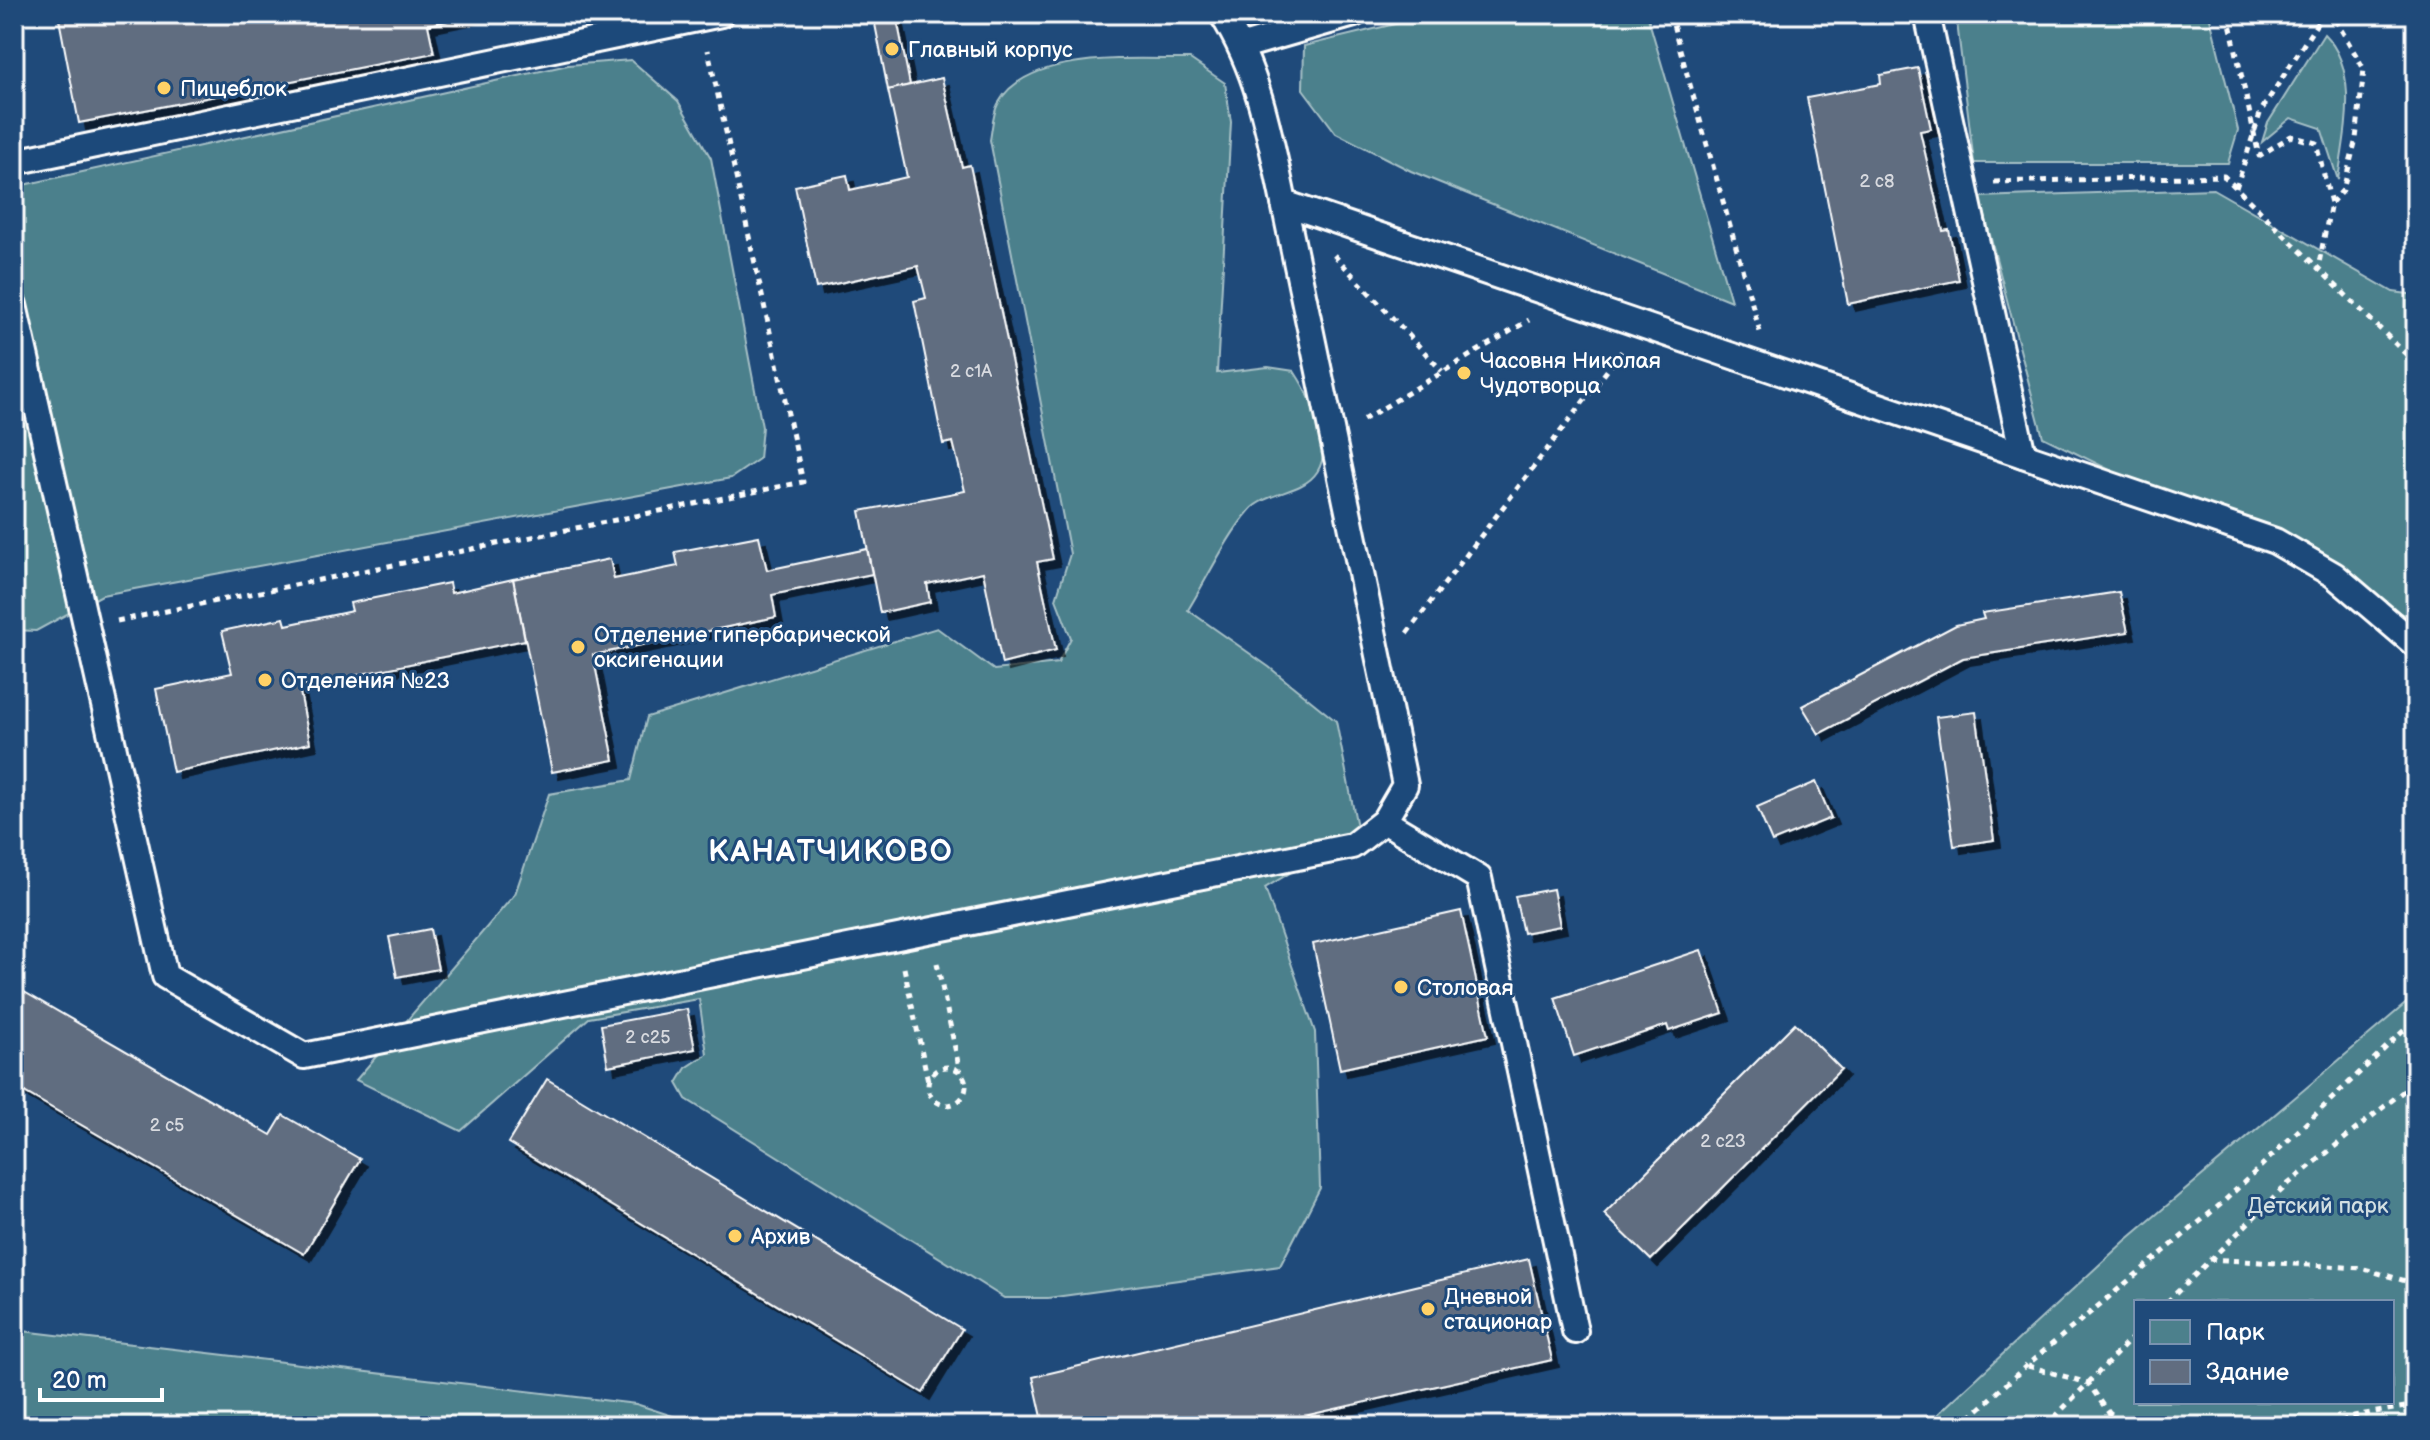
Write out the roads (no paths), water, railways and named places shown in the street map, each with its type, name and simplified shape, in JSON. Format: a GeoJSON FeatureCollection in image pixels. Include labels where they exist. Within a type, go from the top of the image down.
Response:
{"type":"FeatureCollection","features":[{"type":"Feature","properties":{"kind":"lane"},"geometry":{"type":"LineString","coordinates":[[14,305],[165,976],[304,1056],[1352,846],[1384,821],[1405,785],[1264,108],[1243,46],[1222,14]]}},
{"type":"Feature","properties":{"kind":"lane"},"geometry":{"type":"LineString","coordinates":[[1243,46],[1354,14]]}},
{"type":"Feature","properties":{"kind":"lane"},"geometry":{"type":"LineString","coordinates":[[1927,14],[2023,455]]}},
{"type":"Feature","properties":{"kind":"lane"},"geometry":{"type":"LineString","coordinates":[[14,162],[711,16]]}},
{"type":"Feature","properties":{"kind":"lane"},"geometry":{"type":"LineString","coordinates":[[1284,203],[2275,541],[2334,575],[2416,645]]}},
{"type":"Feature","properties":{"kind":"lane"},"geometry":{"type":"LineString","coordinates":[[1384,821],[1479,878],[1575,1331]]}},
{"type":"Feature","properties":{"kind":"place","name":"Главный корпус"},"geometry":{"type":"Point","coordinates":[892,49]}},
{"type":"Feature","properties":{"kind":"place","name":"Пищеблок"},"geometry":{"type":"Point","coordinates":[164,88]}},
{"type":"Feature","properties":{"kind":"place","name":"Часовня Николая Чудотворца"},"geometry":{"type":"Point","coordinates":[1464,373]}},
{"type":"Feature","properties":{"kind":"place","name":"Отделение гипербарической оксигенации"},"geometry":{"type":"Point","coordinates":[578,647]}},
{"type":"Feature","properties":{"kind":"place","name":"Отделения №23"},"geometry":{"type":"Point","coordinates":[265,680]}},
{"type":"Feature","properties":{"kind":"place","name":"Столовая"},"geometry":{"type":"Point","coordinates":[1401,987]}},
{"type":"Feature","properties":{"kind":"place","name":"Архив"},"geometry":{"type":"Point","coordinates":[735,1236]}},
{"type":"Feature","properties":{"kind":"place","name":"Дневной стационар"},"geometry":{"type":"Point","coordinates":[1428,1309]}},
{"type":"Feature","properties":{"kind":"district","name":"КАНАТЧИКОВО"},"geometry":{"type":"Point","coordinates":[831,851]}},
{"type":"Feature","properties":{"kind":"park label","name":"Детский парк"},"geometry":{"type":"Point","coordinates":[2318,1205]}}]}
